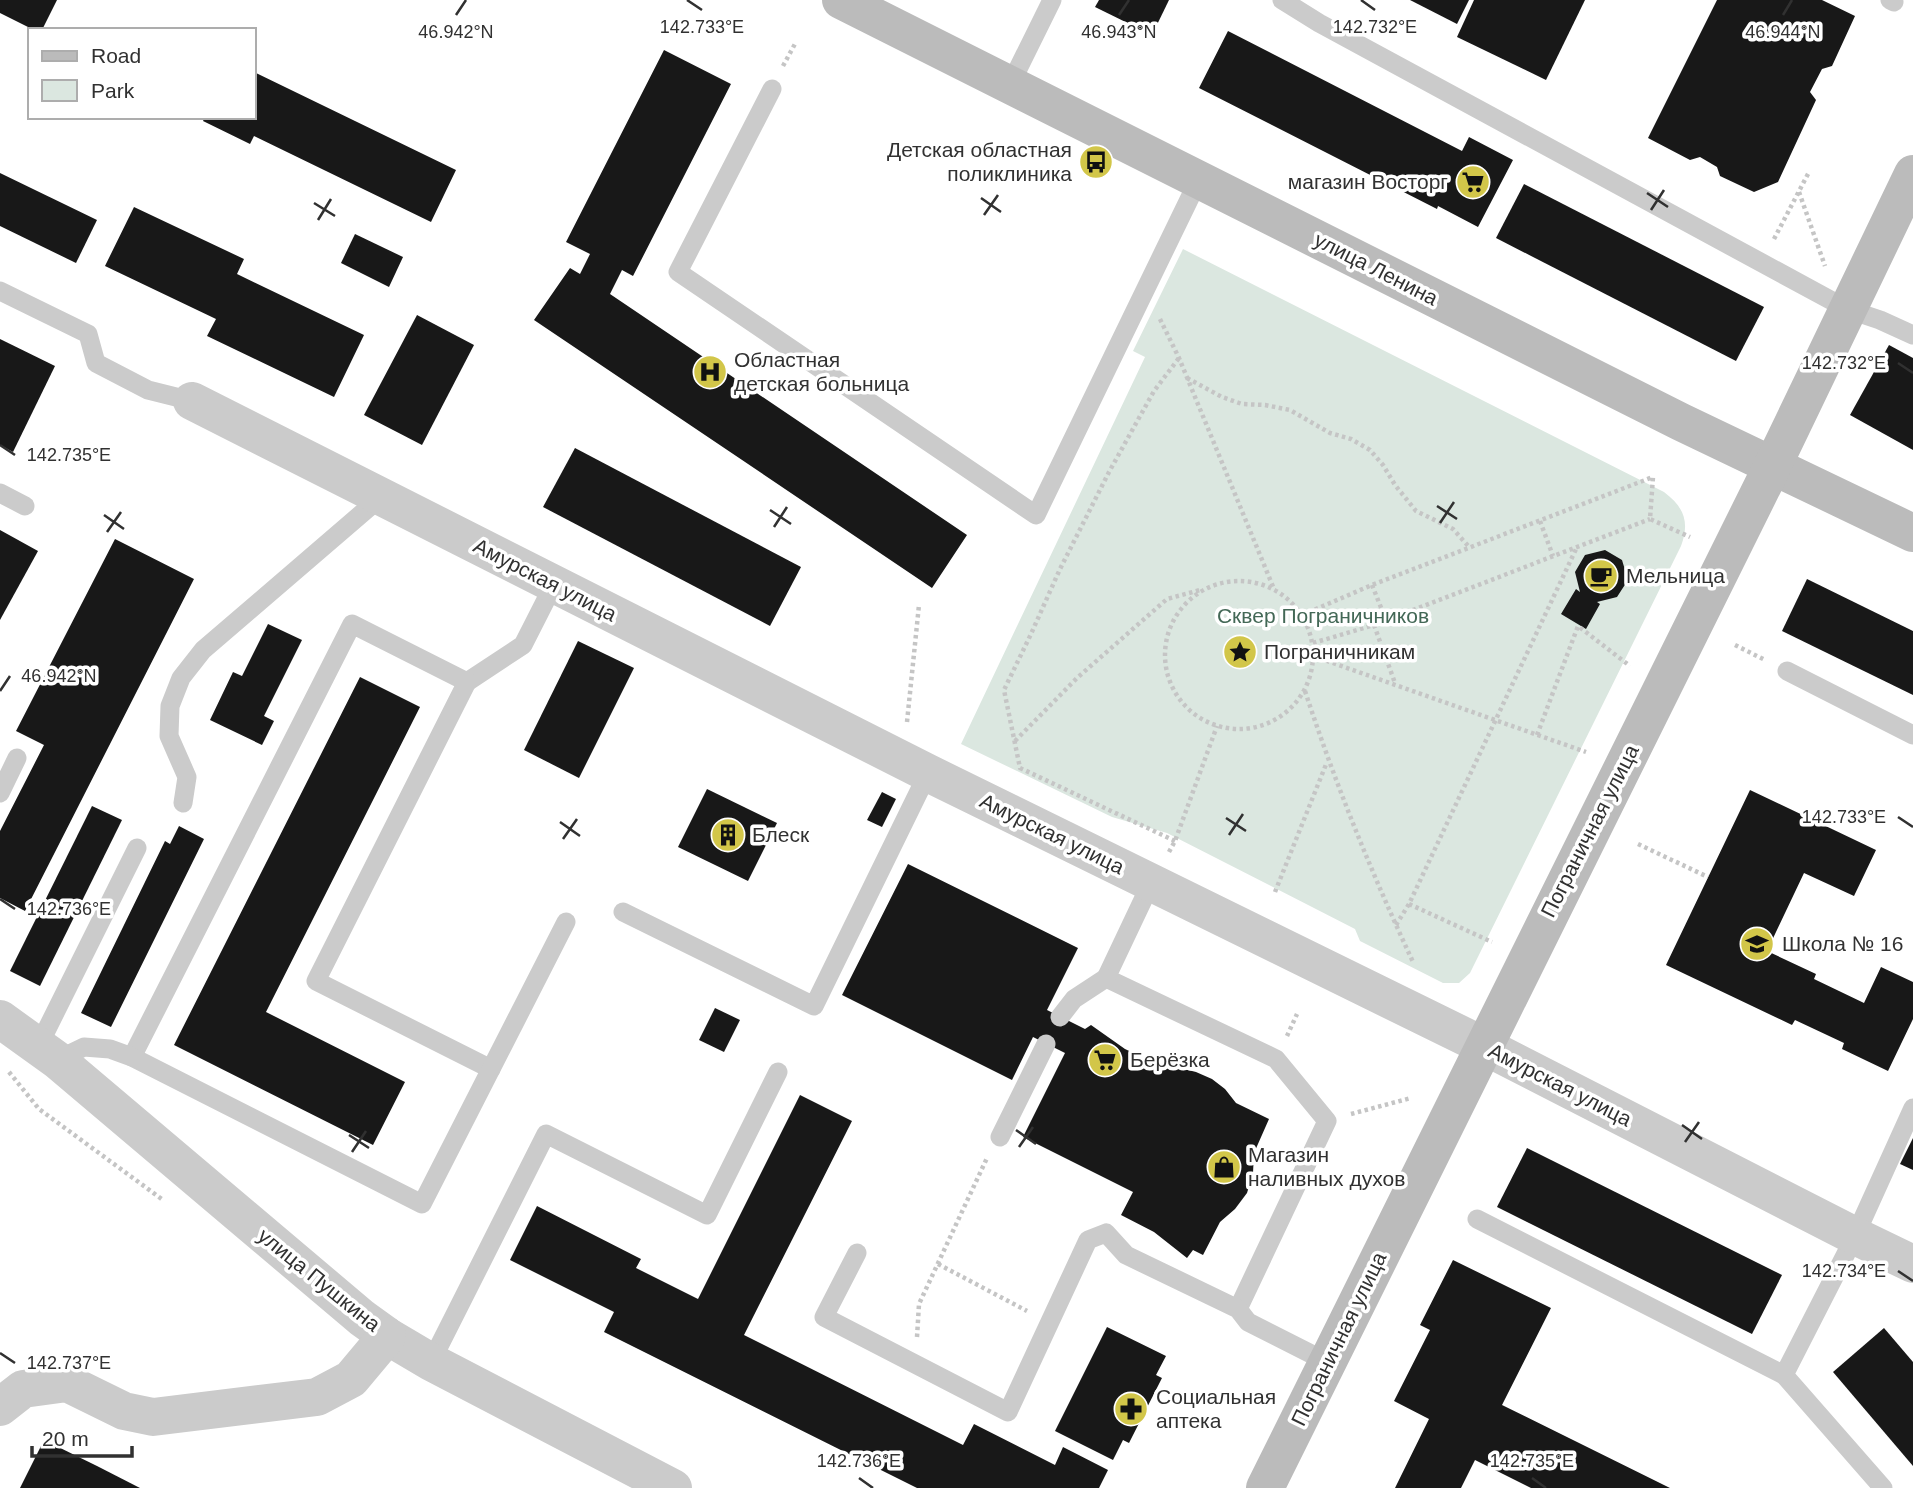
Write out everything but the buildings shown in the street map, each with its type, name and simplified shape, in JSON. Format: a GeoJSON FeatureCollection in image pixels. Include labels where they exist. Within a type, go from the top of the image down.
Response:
{"type":"FeatureCollection","features":[{"type":"Feature","properties":{"kind":"street","name":"улица Ленина"},"geometry":{"type":"LineString","coordinates":[[841,0],[1681,422],[1913,533]]}},
{"type":"Feature","properties":{"kind":"street","name":"Пограничная улица"},"geometry":{"type":"LineString","coordinates":[[1265,1488],[1773,465],[1913,174]]}},
{"type":"Feature","properties":{"kind":"street","name":"Амурская улица"},"geometry":{"type":"LineString","coordinates":[[191,401],[928,773],[1484,1046],[1913,1264]]}},
{"type":"Feature","properties":{"kind":"street","name":"улица Пушкина"},"geometry":{"type":"LineString","coordinates":[[0,1019],[48,1053],[362,1318],[387,1336],[431,1362],[673,1488]]}},
{"type":"Feature","properties":{"kind":"street"},"geometry":{"type":"LineString","coordinates":[[0,1406],[23,1389],[67,1383],[124,1411],[153,1417],[317,1397],[351,1379],[387,1336]]}},
{"type":"Feature","properties":{"kind":"lane"},"geometry":{"type":"LineString","coordinates":[[1010,85],[1052,0]]}},
{"type":"Feature","properties":{"kind":"lane"},"geometry":{"type":"LineString","coordinates":[[1282,0],[1319,23],[1847,309],[1913,335]]}},
{"type":"Feature","properties":{"kind":"lane"},"geometry":{"type":"LineString","coordinates":[[772,89],[678,272],[1036,515],[1199,180]]}},
{"type":"Feature","properties":{"kind":"lane"},"geometry":{"type":"LineString","coordinates":[[0,291],[88,334],[96,363],[148,390],[191,401]]}},
{"type":"Feature","properties":{"kind":"lane"},"geometry":{"type":"LineString","coordinates":[[0,493],[25,506]]}},
{"type":"Feature","properties":{"kind":"lane"},"geometry":{"type":"LineString","coordinates":[[183,803],[187,777],[169,736],[170,706],[181,678],[203,650],[381,497]]}},
{"type":"Feature","properties":{"kind":"lane"},"geometry":{"type":"LineString","coordinates":[[491,1069],[316,981],[467,682],[523,645],[554,584]]}},
{"type":"Feature","properties":{"kind":"lane"},"geometry":{"type":"LineString","coordinates":[[132,1057],[352,624],[467,682]]}},
{"type":"Feature","properties":{"kind":"lane"},"geometry":{"type":"LineString","coordinates":[[1787,671],[1913,735]]}},
{"type":"Feature","properties":{"kind":"lane"},"geometry":{"type":"LineString","coordinates":[[0,793],[18,758]]}},
{"type":"Feature","properties":{"kind":"lane"},"geometry":{"type":"LineString","coordinates":[[622,912],[814,1006],[928,773]]}},
{"type":"Feature","properties":{"kind":"lane"},"geometry":{"type":"LineString","coordinates":[[48,1053],[137,848]]}},
{"type":"Feature","properties":{"kind":"lane"},"geometry":{"type":"LineString","coordinates":[[1060,1017],[1074,999],[1106,978],[1151,883]]}},
{"type":"Feature","properties":{"kind":"lane"},"geometry":{"type":"LineString","coordinates":[[48,1053],[84,1047],[110,1049],[132,1057],[422,1204],[566,922]]}},
{"type":"Feature","properties":{"kind":"lane"},"geometry":{"type":"LineString","coordinates":[[1106,978],[1276,1059],[1327,1121],[1238,1309]]}},
{"type":"Feature","properties":{"kind":"lane"},"geometry":{"type":"LineString","coordinates":[[996,1142],[1046,1044]]}},
{"type":"Feature","properties":{"kind":"lane"},"geometry":{"type":"LineString","coordinates":[[431,1362],[546,1134],[707,1214],[778,1072]]}},
{"type":"Feature","properties":{"kind":"lane"},"geometry":{"type":"LineString","coordinates":[[1784,1375],[1855,1236],[1913,1108]]}},
{"type":"Feature","properties":{"kind":"lane"},"geometry":{"type":"LineString","coordinates":[[1477,1219],[1784,1375],[1883,1488]]}},
{"type":"Feature","properties":{"kind":"lane"},"geometry":{"type":"LineString","coordinates":[[857,1253],[824,1317],[1008,1412],[1088,1240],[1106,1233],[1126,1255],[1238,1309],[1248,1322],[1327,1362]]}},
{"type":"Feature","properties":{"kind":"path"},"geometry":{"type":"LineString","coordinates":[[1762,263],[1809,172]]}},
{"type":"Feature","properties":{"kind":"path"},"geometry":{"type":"LineString","coordinates":[[1799,191],[1828,273]]}},
{"type":"Feature","properties":{"kind":"path"},"geometry":{"type":"LineString","coordinates":[[1147,286],[1274,589]]}},
{"type":"Feature","properties":{"kind":"path"},"geometry":{"type":"LineString","coordinates":[[1179,358],[1154,391],[1109,472],[1004,690],[1020,768],[1175,841],[1217,726]]}},
{"type":"Feature","properties":{"kind":"path"},"geometry":{"type":"LineString","coordinates":[[1187,378],[1222,397],[1242,404],[1290,410],[1330,433],[1351,439],[1370,450],[1416,511],[1454,529],[1470,548]]}},
{"type":"Feature","properties":{"kind":"path"},"geometry":{"type":"LineString","coordinates":[[1302,615],[1653,477],[1650,519]]}},
{"type":"Feature","properties":{"kind":"path"},"geometry":{"type":"LineString","coordinates":[[1312,643],[1374,625],[1650,519],[1690,537]]}},
{"type":"Feature","properties":{"kind":"path"},"geometry":{"type":"LineString","coordinates":[[1540,521],[1553,556]]}},
{"type":"Feature","properties":{"kind":"path"},"geometry":{"type":"LineString","coordinates":[[1396,925],[1409,904],[1577,547]]}},
{"type":"Feature","properties":{"kind":"path"},"geometry":{"type":"LineString","coordinates":[[1226,582],[1250,582],[1274,589],[1289,600],[1302,615],[1308,628],[1313,656],[1311,674],[1304,690],[1293,707],[1258,727],[1237,729],[1217,726],[1195,715],[1178,698],[1168,675],[1165,651],[1171,627],[1184,606],[1208,588],[1226,582]]}},
{"type":"Feature","properties":{"kind":"path"},"geometry":{"type":"LineString","coordinates":[[1373,585],[1386,620]]}},
{"type":"Feature","properties":{"kind":"path"},"geometry":{"type":"LineString","coordinates":[[1014,741],[1077,678],[1167,599],[1208,588]]}},
{"type":"Feature","properties":{"kind":"path"},"geometry":{"type":"LineString","coordinates":[[908,717],[919,605]]}},
{"type":"Feature","properties":{"kind":"path"},"geometry":{"type":"LineString","coordinates":[[1374,625],[1395,684]]}},
{"type":"Feature","properties":{"kind":"path"},"geometry":{"type":"LineString","coordinates":[[1537,734],[1578,626],[1630,666]]}},
{"type":"Feature","properties":{"kind":"path"},"geometry":{"type":"LineString","coordinates":[[1313,656],[1586,752]]}},
{"type":"Feature","properties":{"kind":"path"},"geometry":{"type":"LineString","coordinates":[[1304,690],[1328,761],[1413,962]]}},
{"type":"Feature","properties":{"kind":"path"},"geometry":{"type":"LineString","coordinates":[[1275,892],[1328,761]]}},
{"type":"Feature","properties":{"kind":"path"},"geometry":{"type":"LineString","coordinates":[[1638,844],[1708,877]]}},
{"type":"Feature","properties":{"kind":"path"},"geometry":{"type":"LineString","coordinates":[[1409,904],[1492,942]]}},
{"type":"Feature","properties":{"kind":"path"},"geometry":{"type":"LineString","coordinates":[[1327,1121],[1411,1098]]}},
{"type":"Feature","properties":{"kind":"path"},"geometry":{"type":"LineString","coordinates":[[930,1371],[916,1339],[919,1304],[996,1142]]}},
{"type":"Feature","properties":{"kind":"path"},"geometry":{"type":"LineString","coordinates":[[938,1264],[1049,1323]]}},
{"type":"Feature","properties":{"kind":"green space","name":"Сквер Пограничников"},"geometry":{"type":"Polygon","coordinates":[[[1183,249],[1664,492],[1681,509],[1685,530],[1681,546],[1470,973],[1459,983],[1443,983],[1360,941],[1355,929],[1167,833],[1112,817],[961,744],[1145,357],[1133,351],[1183,249]]]}},
{"type":"Feature","properties":{"kind":"place","name":"Детская областная поликлиника"},"geometry":{"type":"Point","coordinates":[1096,162]}},
{"type":"Feature","properties":{"kind":"place","name":"магазин Восторг"},"geometry":{"type":"Point","coordinates":[1473,182]}},
{"type":"Feature","properties":{"kind":"place","name":"Областная детская больница"},"geometry":{"type":"Point","coordinates":[710,372]}},
{"type":"Feature","properties":{"kind":"place","name":"Мельница"},"geometry":{"type":"Point","coordinates":[1601,576]}},
{"type":"Feature","properties":{"kind":"place","name":"Пограничникам"},"geometry":{"type":"Point","coordinates":[1240,652]}},
{"type":"Feature","properties":{"kind":"place","name":"Блеск"},"geometry":{"type":"Point","coordinates":[728,835]}},
{"type":"Feature","properties":{"kind":"place","name":"Школа № 16"},"geometry":{"type":"Point","coordinates":[1757,944]}},
{"type":"Feature","properties":{"kind":"place","name":"Берёзка"},"geometry":{"type":"Point","coordinates":[1105,1060]}},
{"type":"Feature","properties":{"kind":"place","name":"Магазин наливных духов"},"geometry":{"type":"Point","coordinates":[1224,1167]}},
{"type":"Feature","properties":{"kind":"place","name":"Социальная аптека"},"geometry":{"type":"Point","coordinates":[1131,1409]}}]}
